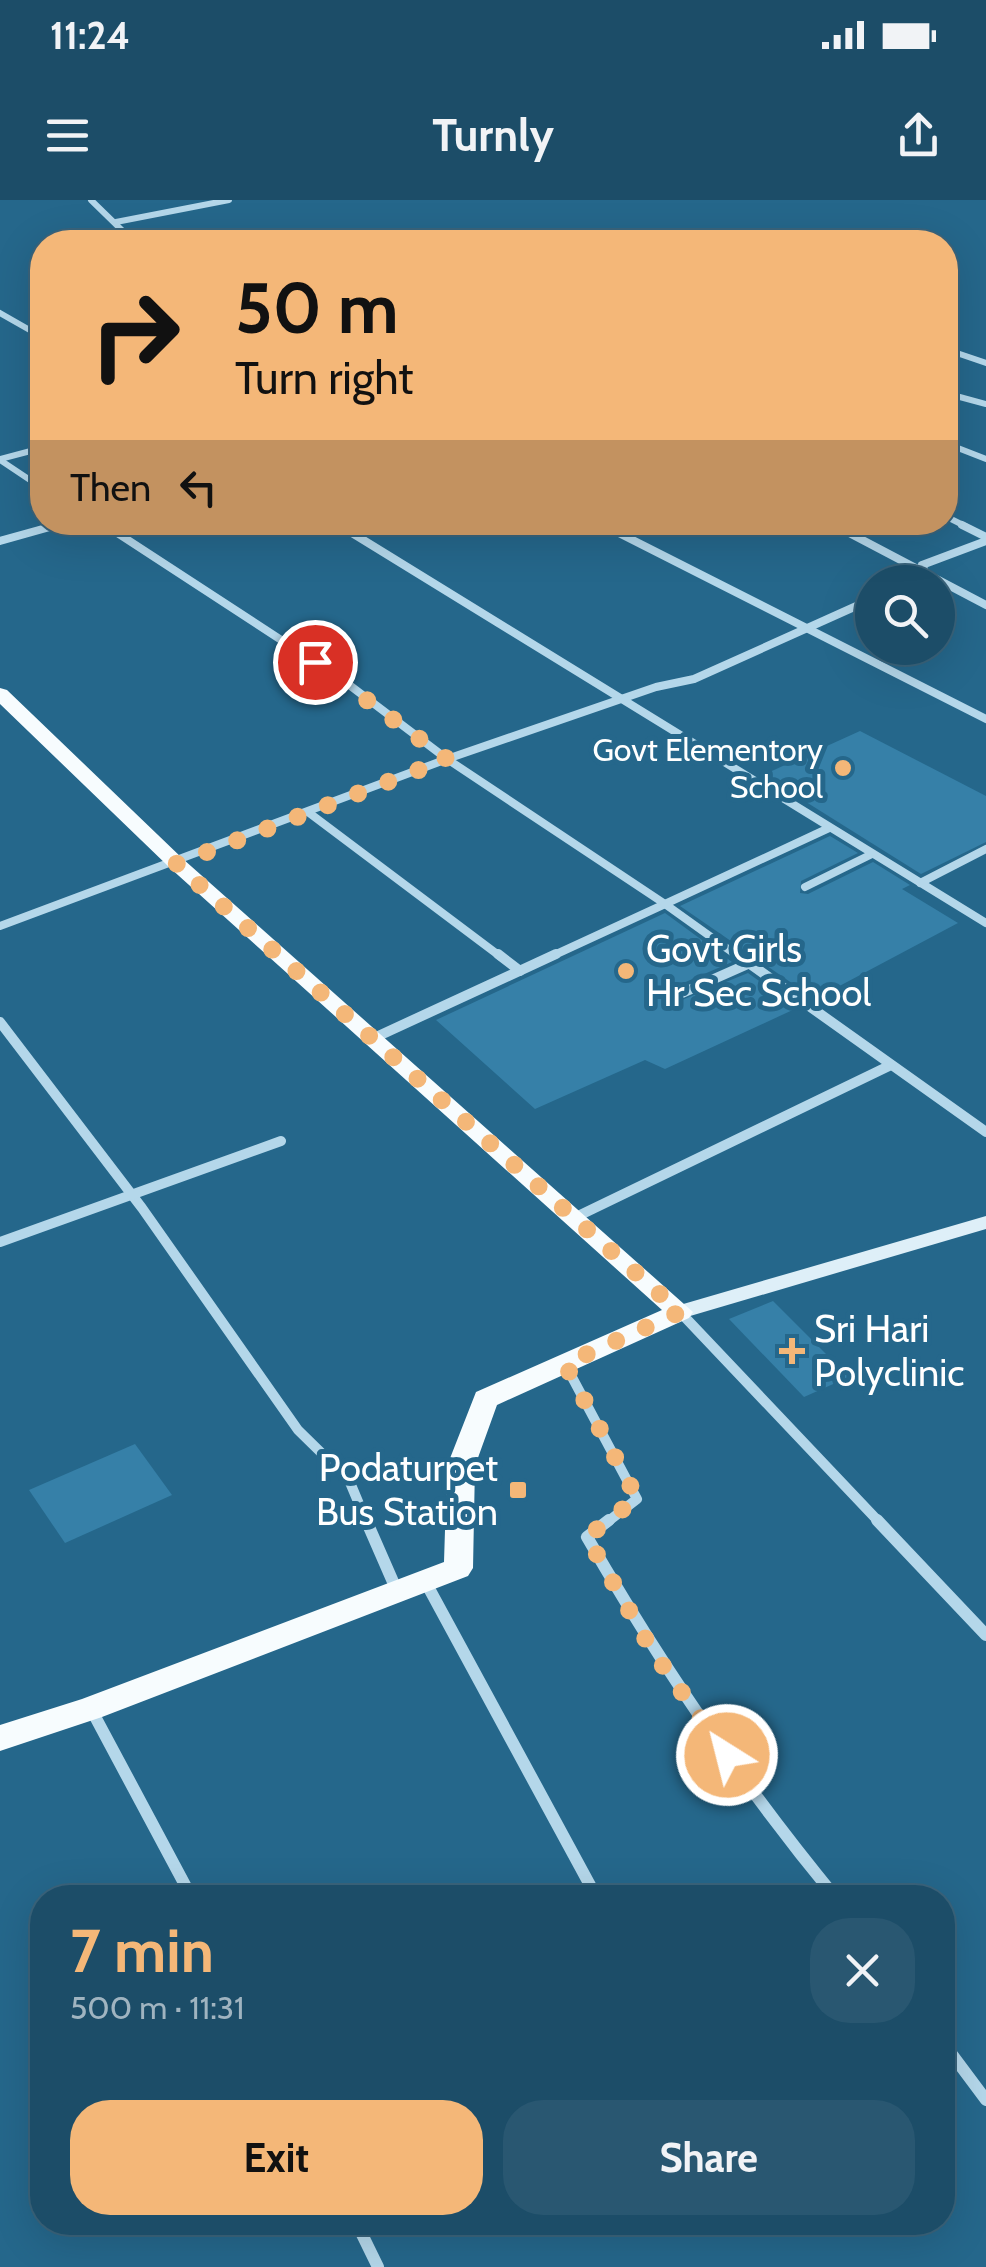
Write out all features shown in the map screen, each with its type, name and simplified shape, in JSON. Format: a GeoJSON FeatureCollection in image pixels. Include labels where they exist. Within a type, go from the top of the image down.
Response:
{"type":"FeatureCollection","features":[{"type":"Feature","properties":{"kind":"main road"},"geometry":{"type":"LineString","coordinates":[[0,694],[176,864],[680,1312]]}},
{"type":"Feature","properties":{"kind":"main road"},"geometry":{"type":"LineString","coordinates":[[0,1738],[90,1708],[458,1568],[461,1466],[486,1399],[680,1312],[986,1222]]}},
{"type":"Feature","properties":{"kind":"street"},"geometry":{"type":"LineString","coordinates":[[91,200],[123,230]]}},
{"type":"Feature","properties":{"kind":"street"},"geometry":{"type":"LineString","coordinates":[[116,222],[229,200]]}},
{"type":"Feature","properties":{"kind":"street"},"geometry":{"type":"LineString","coordinates":[[0,312],[30,329]]}},
{"type":"Feature","properties":{"kind":"street"},"geometry":{"type":"LineString","coordinates":[[958,353],[986,363]]}},
{"type":"Feature","properties":{"kind":"street"},"geometry":{"type":"LineString","coordinates":[[958,396],[986,404]]}},
{"type":"Feature","properties":{"kind":"street"},"geometry":{"type":"LineString","coordinates":[[958,448],[986,459]]}},
{"type":"Feature","properties":{"kind":"street"},"geometry":{"type":"LineString","coordinates":[[0,460],[30,451]]}},
{"type":"Feature","properties":{"kind":"street"},"geometry":{"type":"LineString","coordinates":[[0,460],[30,480]]}},
{"type":"Feature","properties":{"kind":"street"},"geometry":{"type":"LineString","coordinates":[[958,523],[986,539]]}},
{"type":"Feature","properties":{"kind":"street"},"geometry":{"type":"LineString","coordinates":[[0,541],[30,532]]}},
{"type":"Feature","properties":{"kind":"street"},"geometry":{"type":"LineString","coordinates":[[121,535],[344,681],[447,759],[665,904],[986,1132]]}},
{"type":"Feature","properties":{"kind":"street"},"geometry":{"type":"LineString","coordinates":[[355,535],[986,923]]}},
{"type":"Feature","properties":{"kind":"street"},"geometry":{"type":"LineString","coordinates":[[623,535],[986,719]]}},
{"type":"Feature","properties":{"kind":"street"},"geometry":{"type":"LineString","coordinates":[[853,535],[907,565]]}},
{"type":"Feature","properties":{"kind":"street"},"geometry":{"type":"LineString","coordinates":[[922,565],[986,539]]}},
{"type":"Feature","properties":{"kind":"street"},"geometry":{"type":"LineString","coordinates":[[955,589],[986,604]]}},
{"type":"Feature","properties":{"kind":"street"},"geometry":{"type":"LineString","coordinates":[[0,926],[176,864],[447,759],[694,679],[855,607]]}},
{"type":"Feature","properties":{"kind":"street"},"geometry":{"type":"LineString","coordinates":[[308,812],[520,971]]}},
{"type":"Feature","properties":{"kind":"street"},"geometry":{"type":"LineString","coordinates":[[374,1038],[829,828]]}},
{"type":"Feature","properties":{"kind":"street"},"geometry":{"type":"LineString","coordinates":[[920,883],[986,849]]}},
{"type":"Feature","properties":{"kind":"street"},"geometry":{"type":"LineString","coordinates":[[805,886],[872,854]]}},
{"type":"Feature","properties":{"kind":"street"},"geometry":{"type":"LineString","coordinates":[[671,998],[750,963]]}},
{"type":"Feature","properties":{"kind":"street"},"geometry":{"type":"LineString","coordinates":[[0,1022],[130,1193],[298,1430],[349,1480],[396,1590]]}},
{"type":"Feature","properties":{"kind":"street"},"geometry":{"type":"LineString","coordinates":[[576,1217],[891,1065]]}},
{"type":"Feature","properties":{"kind":"street"},"geometry":{"type":"LineString","coordinates":[[0,1242],[281,1142]]}},
{"type":"Feature","properties":{"kind":"street"},"geometry":{"type":"LineString","coordinates":[[680,1312],[986,1636]]}},
{"type":"Feature","properties":{"kind":"street"},"geometry":{"type":"LineString","coordinates":[[565,1364],[637,1498],[587,1537],[653,1652],[753,1797],[825,1885]]}},
{"type":"Feature","properties":{"kind":"street"},"geometry":{"type":"LineString","coordinates":[[425,1580],[590,1885]]}},
{"type":"Feature","properties":{"kind":"street"},"geometry":{"type":"LineString","coordinates":[[90,1708],[185,1885]]}},
{"type":"Feature","properties":{"kind":"street"},"geometry":{"type":"LineString","coordinates":[[955,2058],[986,2100]]}},
{"type":"Feature","properties":{"kind":"street"},"geometry":{"type":"LineString","coordinates":[[362,2235],[378,2267]]}},
{"type":"Feature","properties":{"kind":"building"},"geometry":{"type":"Polygon","coordinates":[[[860,731],[986,796],[986,842],[921,874],[763,775],[860,731]]]}},
{"type":"Feature","properties":{"kind":"building"},"geometry":{"type":"Polygon","coordinates":[[[830,836],[858,853],[801,881],[800,893],[808,894],[873,862],[910,885],[902,889],[958,923],[815,999],[680,906],[830,836]]]}},
{"type":"Feature","properties":{"kind":"building","name":"Govt Girls Hr Sec School"},"geometry":{"type":"Polygon","coordinates":[[[665,913],[732,962],[667,990],[662,998],[667,1006],[748,973],[797,1008],[665,1069],[645,1060],[535,1109],[436,1020],[665,913]]]}},
{"type":"Feature","properties":{"kind":"building"},"geometry":{"type":"Polygon","coordinates":[[[773,1301],[849,1377],[804,1397],[729,1319],[773,1301]]]}},
{"type":"Feature","properties":{"kind":"building"},"geometry":{"type":"Polygon","coordinates":[[[135,1444],[172,1495],[65,1543],[29,1490],[135,1444]]]}},
{"type":"Feature","properties":{"kind":"place","name":"Govt Elementory School"},"geometry":{"type":"Point","coordinates":[843,768]}},
{"type":"Feature","properties":{"kind":"place","name":"Govt Girls Hr Sec School"},"geometry":{"type":"Point","coordinates":[626,971]}},
{"type":"Feature","properties":{"kind":"place","name":"Sri Hari Polyclinic"},"geometry":{"type":"Point","coordinates":[792,1351]}},
{"type":"Feature","properties":{"kind":"place","name":"Podaturpet Bus Station"},"geometry":{"type":"Point","coordinates":[518,1490]}},
{"type":"Feature","properties":{"kind":"route"},"geometry":{"type":"LineString","coordinates":[[315,662],[447,759],[176,864],[388,1048],[680,1312],[565,1364],[637,1498],[587,1537],[653,1652],[727,1755]]}}]}
